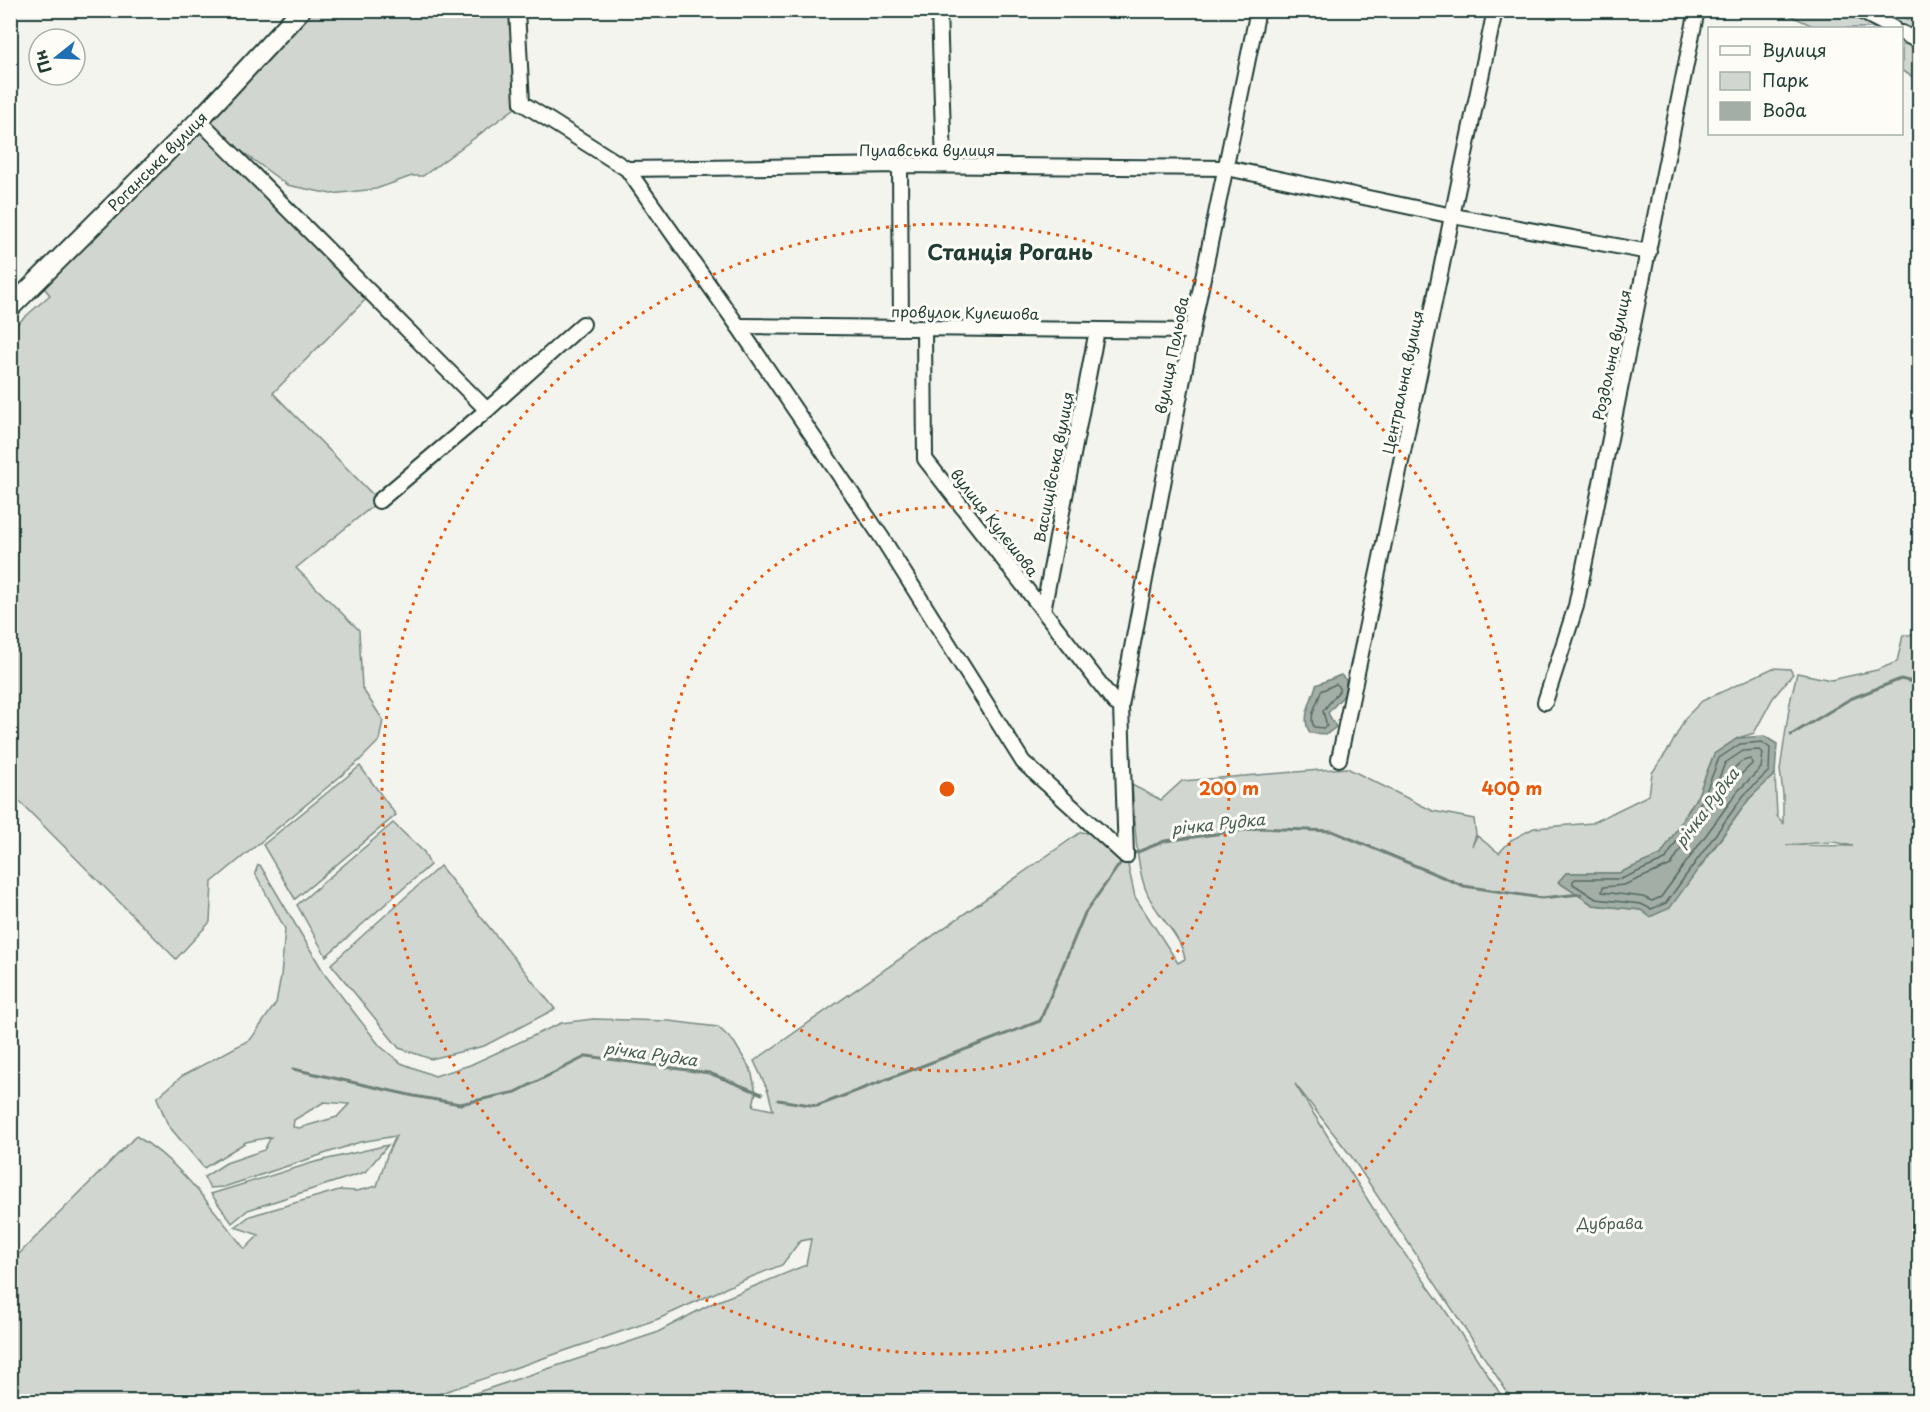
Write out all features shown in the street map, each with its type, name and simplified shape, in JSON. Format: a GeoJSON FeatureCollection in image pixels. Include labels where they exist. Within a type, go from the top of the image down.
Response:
{"type":"FeatureCollection","features":[{"type":"Feature","properties":{"kind":"main road","name":"Роганська вулиця"},"geometry":{"type":"LineString","coordinates":[[10,308],[199,120],[302,10]]}},
{"type":"Feature","properties":{"kind":"street"},"geometry":{"type":"LineString","coordinates":[[517,10],[522,103],[627,170],[738,326]]}},
{"type":"Feature","properties":{"kind":"street"},"geometry":{"type":"LineString","coordinates":[[939,10],[944,165]]}},
{"type":"Feature","properties":{"kind":"street","name":"вулиця Польова"},"geometry":{"type":"LineString","coordinates":[[738,326],[882,538],[1023,762],[1125,856],[1121,706],[1192,331],[1258,10]]}},
{"type":"Feature","properties":{"kind":"street","name":"Центральна вулиця"},"geometry":{"type":"LineString","coordinates":[[1339,759],[1495,10]]}},
{"type":"Feature","properties":{"kind":"street","name":"Роздольна вулиця"},"geometry":{"type":"LineString","coordinates":[[1545,702],[1576,606],[1697,10]]}},
{"type":"Feature","properties":{"kind":"street"},"geometry":{"type":"LineString","coordinates":[[1858,10],[1891,27]]}},
{"type":"Feature","properties":{"kind":"street"},"geometry":{"type":"LineString","coordinates":[[1903,34],[1920,42]]}},
{"type":"Feature","properties":{"kind":"street"},"geometry":{"type":"LineString","coordinates":[[199,120],[487,410]]}},
{"type":"Feature","properties":{"kind":"street"},"geometry":{"type":"LineString","coordinates":[[900,165],[901,328]]}},
{"type":"Feature","properties":{"kind":"street","name":"Пулавська вулиця"},"geometry":{"type":"LineString","coordinates":[[627,170],[900,165],[1227,168],[1453,216],[1649,252]]}},
{"type":"Feature","properties":{"kind":"street"},"geometry":{"type":"LineString","coordinates":[[379,501],[487,410],[583,324]]}},
{"type":"Feature","properties":{"kind":"street","name":"провулок Кулєшова"},"geometry":{"type":"LineString","coordinates":[[738,326],[1192,331]]}},
{"type":"Feature","properties":{"kind":"street","name":"вулиця Кулєшова"},"geometry":{"type":"LineString","coordinates":[[924,328],[925,459],[1115,703],[1121,706]]}},
{"type":"Feature","properties":{"kind":"street","name":"Васищівська вулиця"},"geometry":{"type":"LineString","coordinates":[[1043,611],[1096,330]]}},
{"type":"Feature","properties":{"kind":"green space"},"geometry":{"type":"Polygon","coordinates":[[[301,11],[517,11],[522,103],[423,176],[412,176],[376,189],[331,194],[287,185],[204,123],[371,294],[273,393],[379,501],[296,568],[359,630],[362,688],[383,720],[379,741],[359,761],[212,882],[210,922],[176,959],[11,793],[10,330],[50,295],[38,281],[301,11]]]}},
{"type":"Feature","properties":{"kind":"green space"},"geometry":{"type":"Polygon","coordinates":[[[1781,11],[1891,11],[1919,25],[1919,80],[1903,72],[1903,27],[1815,27],[1781,11]]]}},
{"type":"Feature","properties":{"kind":"green space","name":"Дубрава"},"geometry":{"type":"Polygon","coordinates":[[[1903,635],[1919,635],[1919,1401],[1513,1401],[1351,1156],[1295,1084],[1381,1221],[1443,1307],[1505,1401],[451,1401],[656,1333],[711,1304],[806,1265],[811,1239],[800,1241],[782,1265],[658,1319],[418,1401],[362,1401],[360,1391],[345,1396],[348,1402],[11,1402],[11,1262],[136,1136],[168,1159],[182,1173],[245,1249],[259,1235],[235,1227],[250,1216],[339,1190],[357,1191],[377,1186],[396,1136],[360,1142],[224,1187],[210,1188],[204,1177],[226,1163],[264,1150],[271,1137],[246,1142],[204,1168],[168,1125],[157,1098],[182,1076],[251,1039],[276,1003],[285,929],[255,873],[258,865],[326,976],[380,1046],[401,1063],[435,1076],[470,1065],[561,1023],[593,1019],[669,1021],[718,1027],[734,1042],[751,1070],[756,1092],[753,1106],[773,1110],[768,1091],[754,1061],[1081,832],[1102,835],[1126,856],[1135,897],[1178,963],[1185,959],[1179,942],[1152,903],[1140,871],[1132,785],[1161,800],[1182,781],[1347,768],[1433,811],[1474,819],[1476,835],[1472,846],[1477,836],[1499,853],[1511,840],[1534,828],[1592,823],[1649,795],[1652,773],[1670,747],[1686,717],[1702,701],[1773,668],[1790,669],[1793,674],[1773,698],[1754,733],[1738,738],[1714,754],[1698,795],[1661,855],[1619,873],[1566,873],[1559,881],[1593,905],[1641,910],[1701,867],[1749,799],[1775,774],[1777,816],[1783,823],[1780,770],[1790,702],[1797,673],[1831,680],[1877,670],[1897,662],[1903,635]],[[1834,842],[1786,845],[1853,846],[1834,842]],[[324,1102],[294,1120],[293,1127],[299,1128],[337,1117],[349,1104],[324,1102]]]}},
{"type":"Feature","properties":{"kind":"green space"},"geometry":{"type":"Polygon","coordinates":[[[360,766],[396,815],[295,899],[263,845],[360,766]]]}},
{"type":"Feature","properties":{"kind":"green space"},"geometry":{"type":"Polygon","coordinates":[[[393,823],[424,852],[430,865],[326,956],[297,905],[393,823]]]}},
{"type":"Feature","properties":{"kind":"green space"},"geometry":{"type":"Polygon","coordinates":[[[440,866],[555,1009],[484,1046],[431,1059],[399,1048],[331,964],[440,866]]]}},
{"type":"Feature","properties":{"kind":"green space"},"geometry":{"type":"Polygon","coordinates":[[[388,1145],[365,1172],[248,1210],[232,1223],[211,1194],[315,1162],[388,1145]]]}},
{"type":"Feature","properties":{"kind":"water"},"geometry":{"type":"Polygon","coordinates":[[[1341,675],[1346,680],[1345,694],[1328,713],[1336,727],[1327,734],[1310,733],[1306,715],[1316,685],[1341,675]]]}},
{"type":"Feature","properties":{"kind":"water"},"geometry":{"type":"Polygon","coordinates":[[[1764,736],[1777,744],[1775,774],[1749,799],[1670,908],[1650,917],[1641,910],[1593,905],[1558,882],[1566,873],[1619,873],[1661,855],[1698,795],[1714,754],[1738,738],[1764,736]]]}},
{"type":"Feature","properties":{"kind":"waterway","name":"річка Рудка"},"geometry":{"type":"LineString","coordinates":[[1791,735],[1850,699],[1901,679],[1920,684]]}},
{"type":"Feature","properties":{"kind":"waterway","name":"річка Рудка"},"geometry":{"type":"LineString","coordinates":[[1130,855],[1165,841],[1259,828],[1332,831],[1464,886],[1541,898],[1581,894]]}},
{"type":"Feature","properties":{"kind":"waterway","name":"річка Рудка"},"geometry":{"type":"LineString","coordinates":[[778,1100],[817,1106],[1040,1021],[1085,913],[1124,858]]}},
{"type":"Feature","properties":{"kind":"waterway","name":"річка Рудка"},"geometry":{"type":"LineString","coordinates":[[293,1069],[460,1104],[516,1092],[587,1056],[709,1073],[762,1094]]}},
{"type":"Feature","properties":{"kind":"district","name":"Станція Рогань"},"geometry":{"type":"Point","coordinates":[1010,251]}}]}
